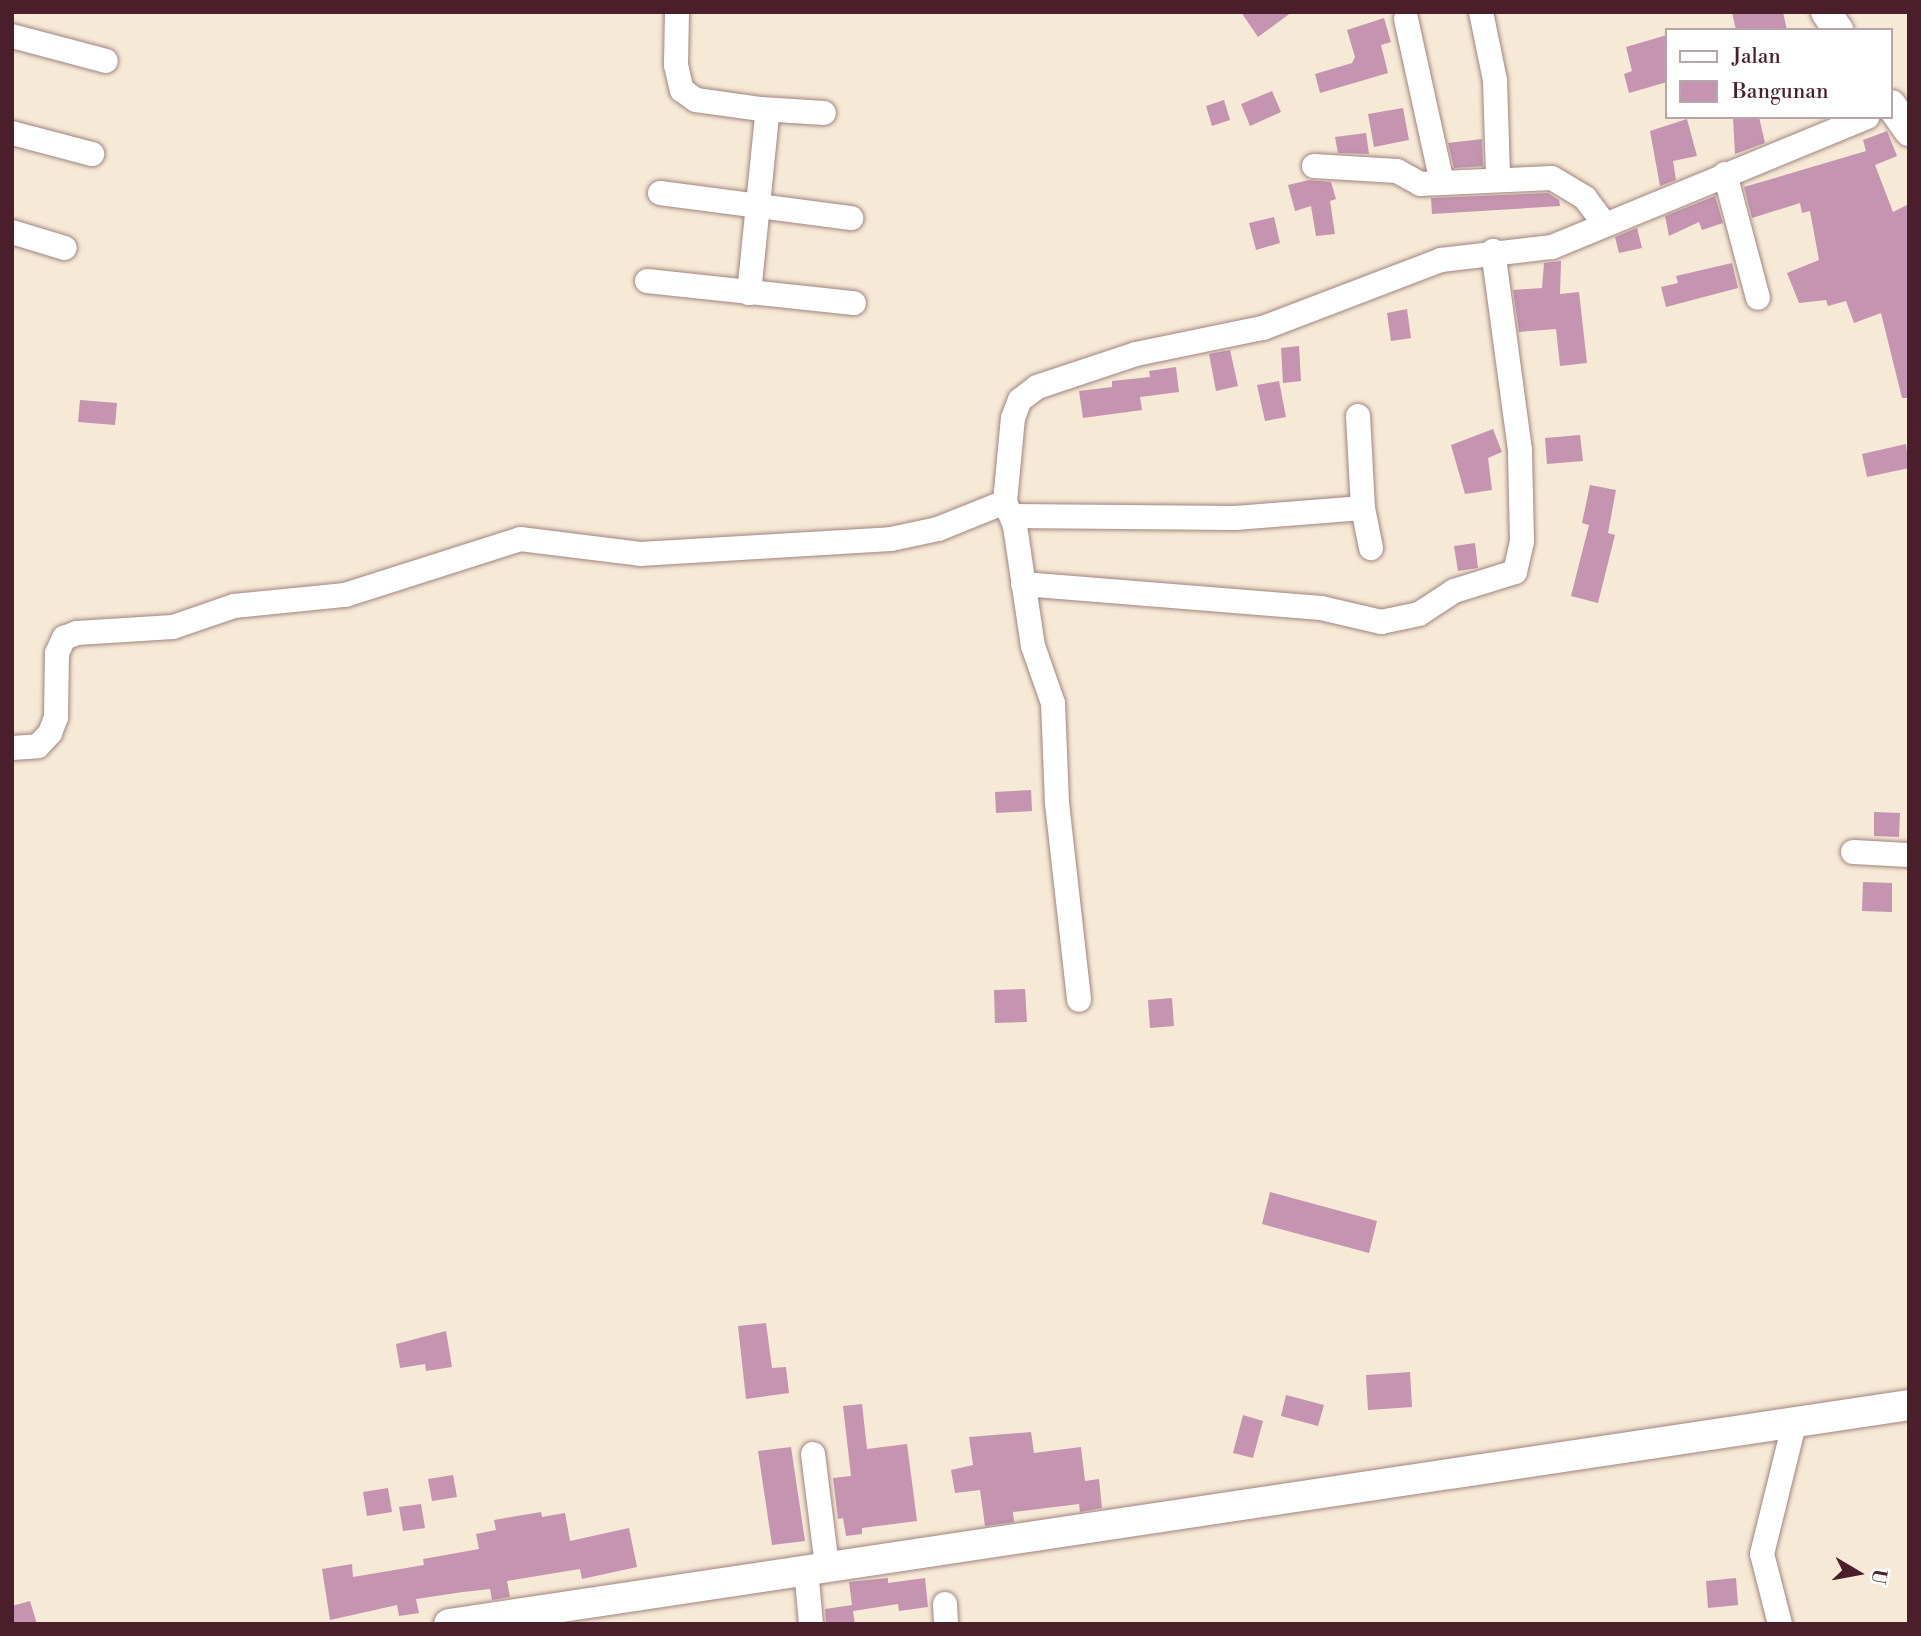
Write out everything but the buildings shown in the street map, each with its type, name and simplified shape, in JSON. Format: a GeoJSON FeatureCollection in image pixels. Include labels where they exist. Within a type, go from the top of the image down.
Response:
{"type":"FeatureCollection","features":[{"type":"Feature","properties":{"kind":"street"},"geometry":{"type":"LineString","coordinates":[[677,12],[676,65],[682,90],[696,100],[761,109],[824,113]]}},
{"type":"Feature","properties":{"kind":"street"},"geometry":{"type":"LineString","coordinates":[[1481,12],[1495,80],[1498,178]]}},
{"type":"Feature","properties":{"kind":"street"},"geometry":{"type":"LineString","coordinates":[[1826,12],[1837,28]]}},
{"type":"Feature","properties":{"kind":"street"},"geometry":{"type":"LineString","coordinates":[[1406,19],[1442,183]]}},
{"type":"Feature","properties":{"kind":"street"},"geometry":{"type":"LineString","coordinates":[[12,36],[106,61]]}},
{"type":"Feature","properties":{"kind":"street"},"geometry":{"type":"LineString","coordinates":[[749,293],[767,121],[761,109]]}},
{"type":"Feature","properties":{"kind":"street"},"geometry":{"type":"LineString","coordinates":[[1079,1000],[1057,803],[1053,702],[1033,646],[1009,509],[1013,418],[1020,400],[1037,387],[1136,354],[1263,328],[1441,260],[1493,251],[1552,247],[1725,174],[1872,119]]}},
{"type":"Feature","properties":{"kind":"street"},"geometry":{"type":"LineString","coordinates":[[12,133],[92,154]]}},
{"type":"Feature","properties":{"kind":"street"},"geometry":{"type":"LineString","coordinates":[[1314,166],[1397,172],[1419,184],[1498,178],[1562,180],[1585,198],[1604,223]]}},
{"type":"Feature","properties":{"kind":"street"},"geometry":{"type":"LineString","coordinates":[[1725,174],[1758,298]]}},
{"type":"Feature","properties":{"kind":"street"},"geometry":{"type":"LineString","coordinates":[[660,193],[851,218]]}},
{"type":"Feature","properties":{"kind":"street"},"geometry":{"type":"LineString","coordinates":[[12,232],[65,248]]}},
{"type":"Feature","properties":{"kind":"street"},"geometry":{"type":"LineString","coordinates":[[1024,584],[1321,608],[1381,622],[1419,614],[1454,591],[1515,572],[1522,541],[1520,450],[1493,251]]}},
{"type":"Feature","properties":{"kind":"street"},"geometry":{"type":"LineString","coordinates":[[647,281],[854,303]]}},
{"type":"Feature","properties":{"kind":"street"},"geometry":{"type":"LineString","coordinates":[[1358,416],[1363,508],[1371,548]]}},
{"type":"Feature","properties":{"kind":"street"},"geometry":{"type":"LineString","coordinates":[[12,748],[38,746],[50,733],[56,717],[57,653],[64,638],[77,633],[173,627],[234,606],[345,595],[520,539],[640,554],[891,539],[938,530],[1009,509],[1235,518],[1363,508]]}},
{"type":"Feature","properties":{"kind":"street"},"geometry":{"type":"LineString","coordinates":[[1853,852],[1909,855]]}},
{"type":"Feature","properties":{"kind":"street"},"geometry":{"type":"LineString","coordinates":[[449,1624],[816,1567],[1794,1425],[1909,1405]]}},
{"type":"Feature","properties":{"kind":"street"},"geometry":{"type":"LineString","coordinates":[[1780,1624],[1762,1554],[1794,1425]]}},
{"type":"Feature","properties":{"kind":"street"},"geometry":{"type":"LineString","coordinates":[[811,1624],[816,1567],[813,1454]]}}]}
